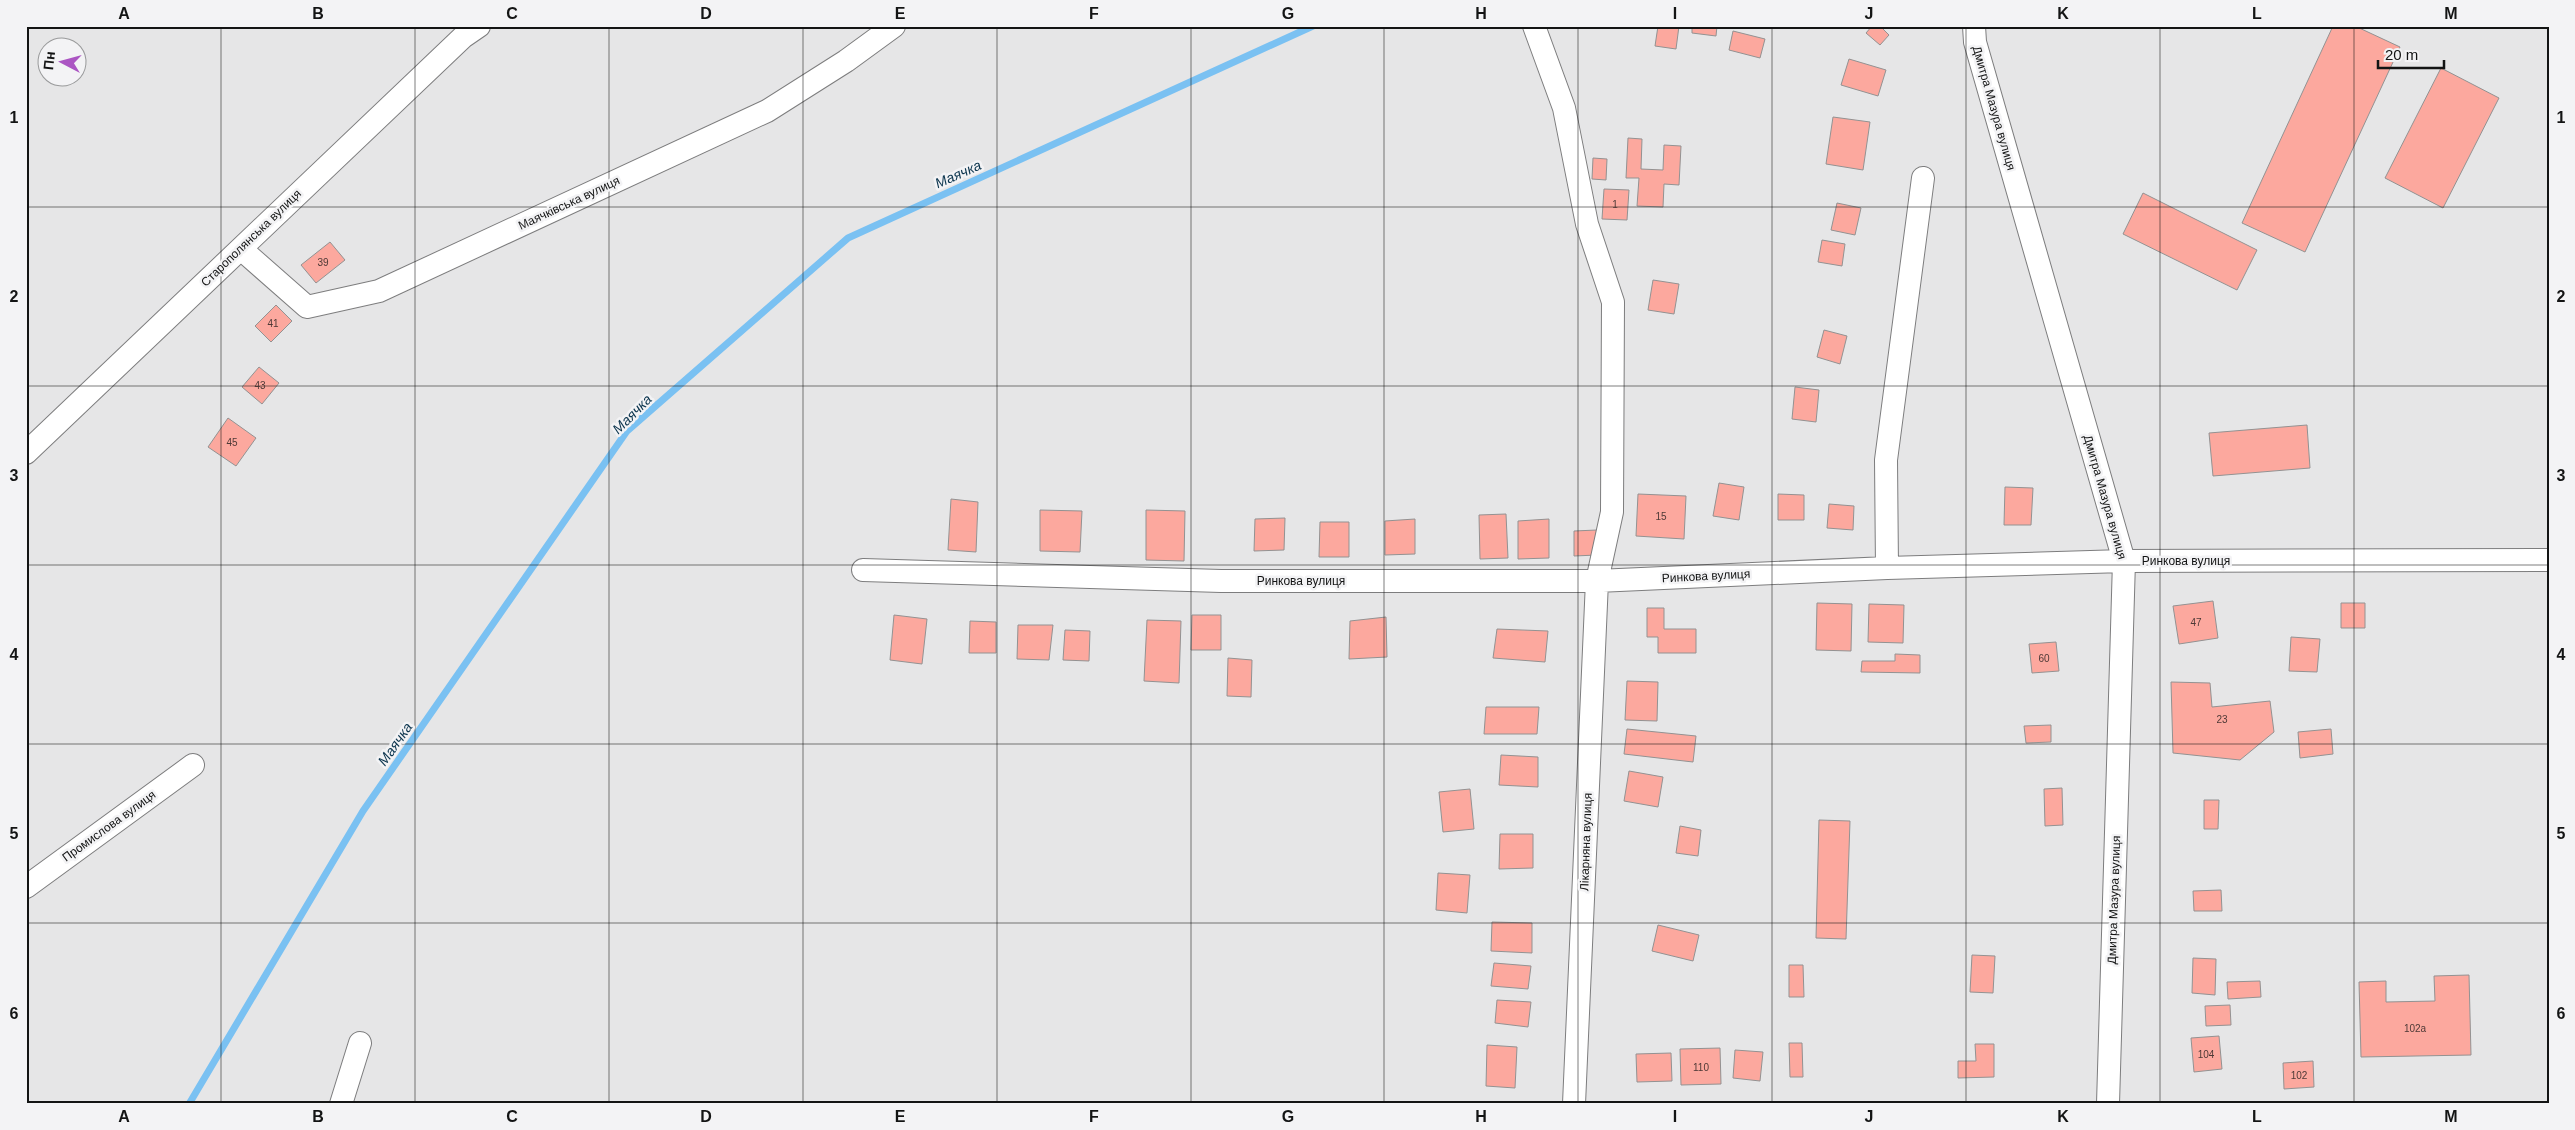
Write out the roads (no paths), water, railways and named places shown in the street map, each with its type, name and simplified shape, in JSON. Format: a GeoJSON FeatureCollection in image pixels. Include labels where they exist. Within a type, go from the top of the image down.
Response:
{"type":"FeatureCollection","features":[{"type":"Feature","properties":{"kind":"street","name":"Старополянська вулиця"},"geometry":{"type":"LineString","coordinates":[[26,453],[463,37],[479,26]]}},
{"type":"Feature","properties":{"kind":"street","name":"Маячківська вулиця"},"geometry":{"type":"LineString","coordinates":[[241,248],[308,307],[378,291],[767,111],[846,61],[894,26]]}},
{"type":"Feature","properties":{"kind":"street","name":"Лікарняна вулиця"},"geometry":{"type":"LineString","coordinates":[[1534,26],[1564,108],[1587,224],[1613,302],[1612,512],[1597,581],[1574,1104]]}},
{"type":"Feature","properties":{"kind":"street","name":"Дмитра Мазура вулиця"},"geometry":{"type":"LineString","coordinates":[[1974,26],[1978,51],[2124,561],[2108,1104]]}},
{"type":"Feature","properties":{"kind":"street"},"geometry":{"type":"LineString","coordinates":[[1887,568],[1886,460],[1923,178]]}},
{"type":"Feature","properties":{"kind":"street","name":"Ринкова вулиця"},"geometry":{"type":"LineString","coordinates":[[863,570],[1221,581],[1597,581],[1887,568],[2124,561],[2549,560]]}},
{"type":"Feature","properties":{"kind":"street","name":"Промислова вулиця"},"geometry":{"type":"LineString","coordinates":[[26,887],[193,764]]}},
{"type":"Feature","properties":{"kind":"street"},"geometry":{"type":"LineString","coordinates":[[341,1104],[360,1042]]}},
{"type":"Feature","properties":{"kind":"waterway","name":"Маячка"},"geometry":{"type":"LineString","coordinates":[[189,1104],[363,811],[627,431],[848,238],[1313,26]]}}]}
